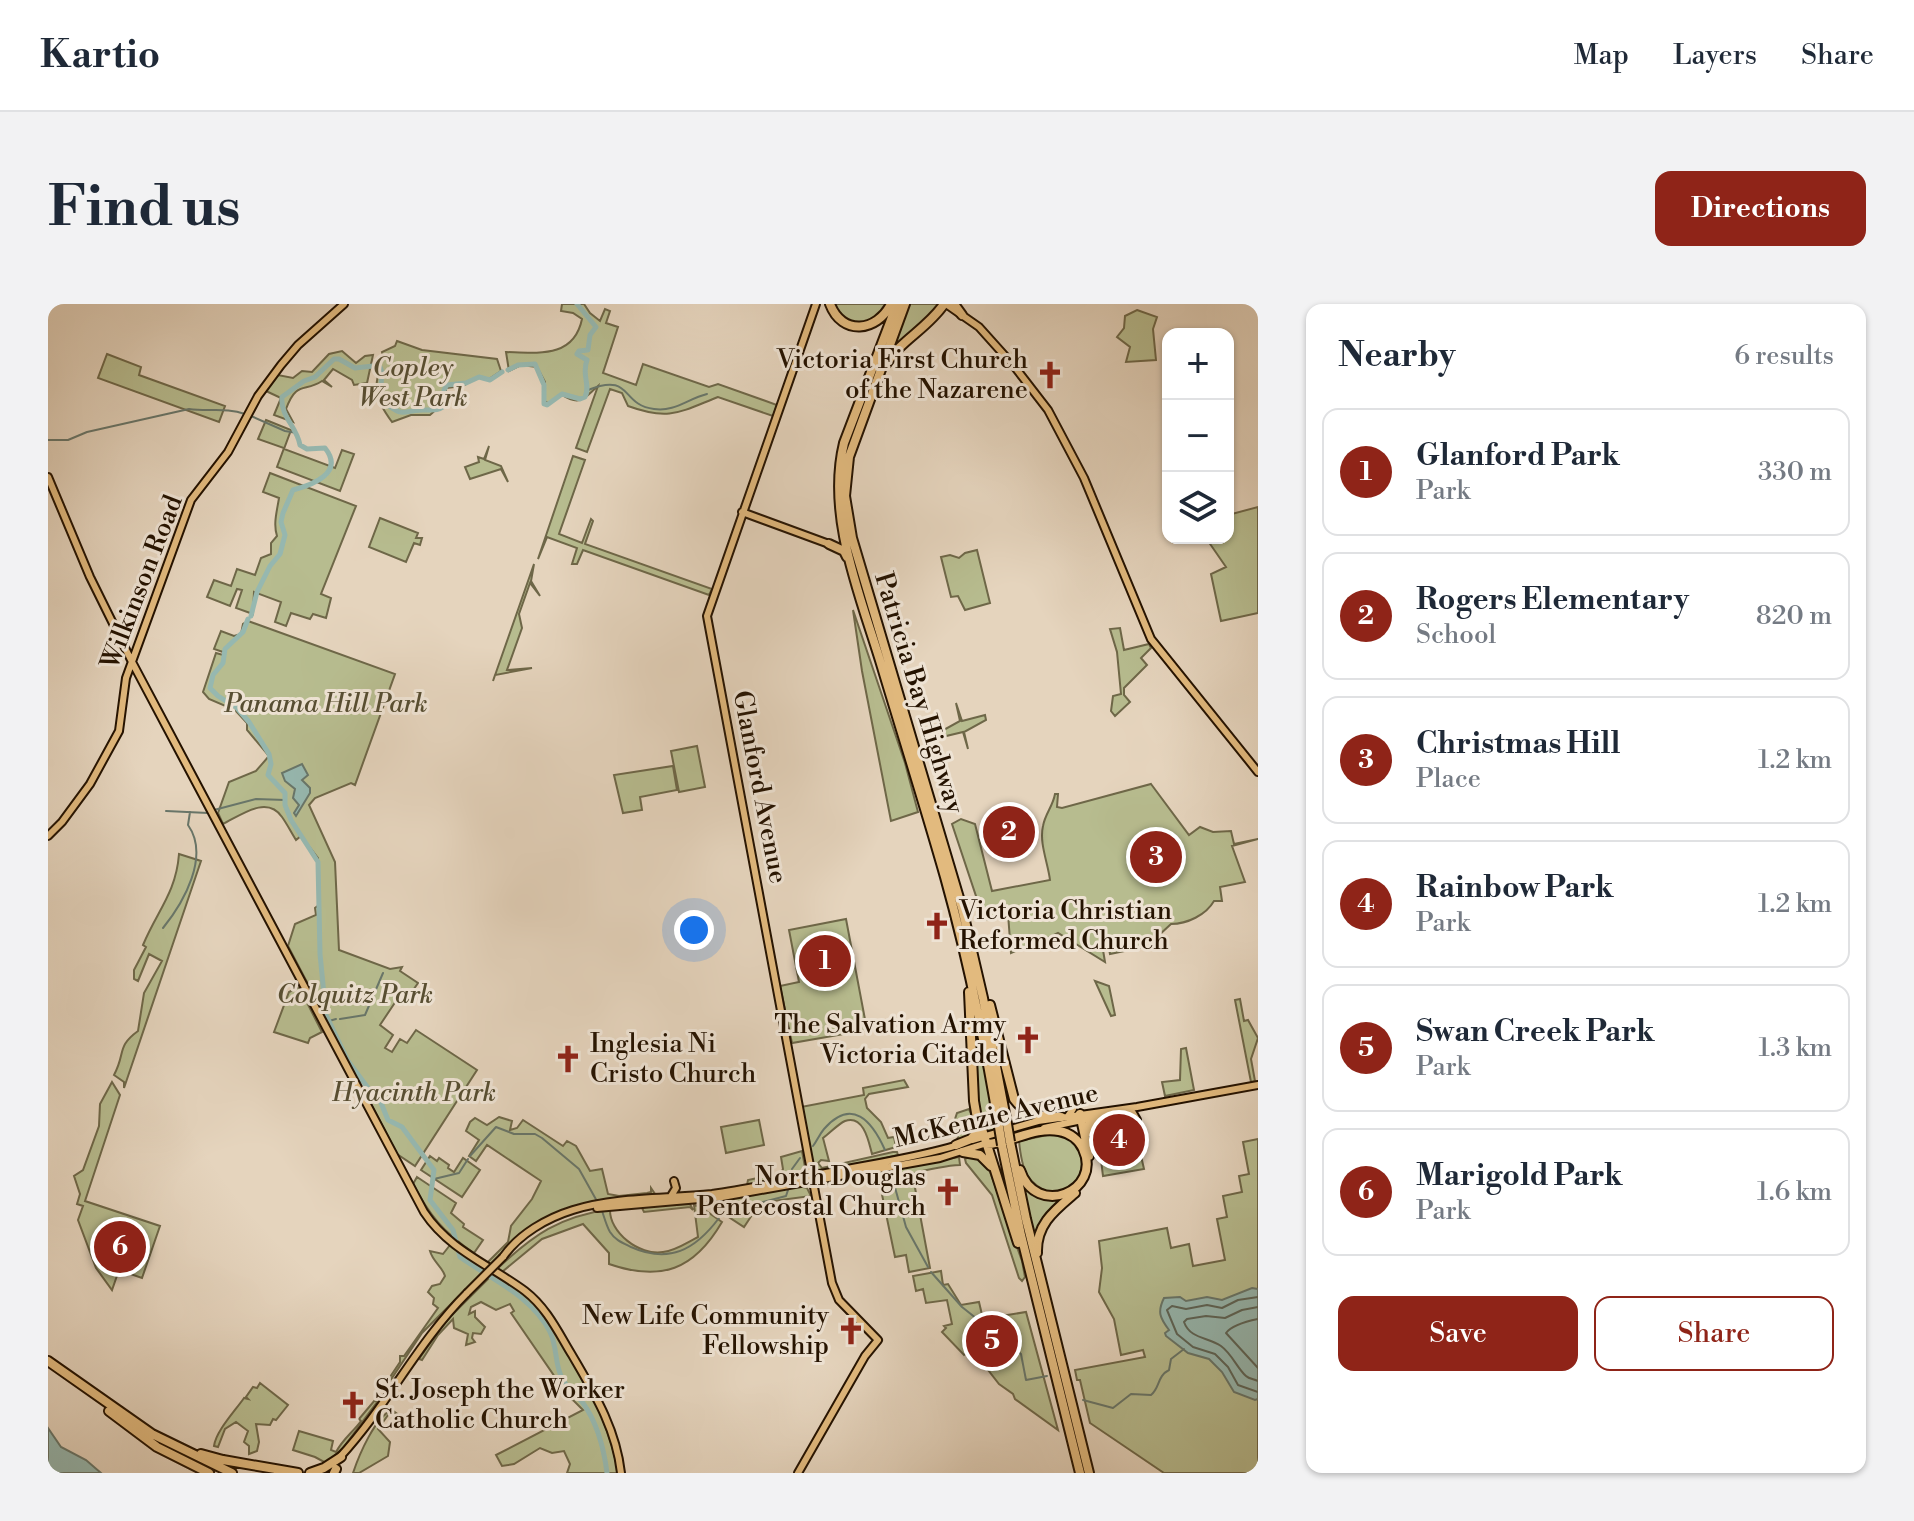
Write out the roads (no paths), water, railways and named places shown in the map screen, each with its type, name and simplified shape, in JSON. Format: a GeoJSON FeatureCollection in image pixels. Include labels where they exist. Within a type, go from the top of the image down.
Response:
{"type":"FeatureCollection","features":[{"type":"Feature","properties":{"kind":"highway"},"geometry":{"type":"LineString","coordinates":[[830,304],[843,322],[862,327],[878,322],[894,304]]}},
{"type":"Feature","properties":{"kind":"highway","name":"Patricia Bay Highway"},"geometry":{"type":"LineString","coordinates":[[894,304],[848,433],[839,466],[839,502],[843,527],[880,660],[949,895],[1006,1125]]}},
{"type":"Feature","properties":{"kind":"highway","name":"Patricia Bay Highway"},"geometry":{"type":"LineString","coordinates":[[905,304],[854,438],[845,486],[850,527],[976,966],[1046,1336],[1080,1473]]}},
{"type":"Feature","properties":{"kind":"highway"},"geometry":{"type":"LineString","coordinates":[[854,438],[886,362],[945,304]]}},
{"type":"Feature","properties":{"kind":"highway"},"geometry":{"type":"LineString","coordinates":[[954,304],[962,315]]}},
{"type":"Feature","properties":{"kind":"highway"},"geometry":{"type":"LineString","coordinates":[[829,544],[840,542],[843,536],[836,495],[839,466]]}},
{"type":"Feature","properties":{"kind":"highway"},"geometry":{"type":"LineString","coordinates":[[829,544],[846,554],[880,660]]}},
{"type":"Feature","properties":{"kind":"highway"},"geometry":{"type":"LineString","coordinates":[[940,833],[971,931],[1014,1099],[1032,1115],[1064,1117]]}},
{"type":"Feature","properties":{"kind":"highway"},"geometry":{"type":"LineString","coordinates":[[949,895],[967,977],[979,1130],[960,1148]]}},
{"type":"Feature","properties":{"kind":"highway"},"geometry":{"type":"LineString","coordinates":[[988,1001],[1006,1125]]}},
{"type":"Feature","properties":{"kind":"highway"},"geometry":{"type":"LineString","coordinates":[[973,1082],[985,1140],[1046,1336]]}},
{"type":"Feature","properties":{"kind":"highway"},"geometry":{"type":"LineString","coordinates":[[1047,1304],[1037,1254],[1038,1239],[1048,1216],[1085,1182],[1090,1164],[1081,1117]]}},
{"type":"Feature","properties":{"kind":"highway"},"geometry":{"type":"LineString","coordinates":[[1086,1138],[1090,1124],[1101,1117]]}},
{"type":"Feature","properties":{"kind":"highway"},"geometry":{"type":"LineString","coordinates":[[985,1140],[1045,1131],[1065,1132],[1078,1141],[1085,1152],[1086,1166],[1081,1181],[1072,1191],[1058,1196],[1034,1191],[1022,1176],[1009,1143]]}},
{"type":"Feature","properties":{"kind":"highway","name":"Patricia Bay Highway"},"geometry":{"type":"LineString","coordinates":[[1009,1143],[1089,1473]]}},
{"type":"Feature","properties":{"kind":"highway"},"geometry":{"type":"LineString","coordinates":[[960,1148],[985,1158],[997,1177]]}},
{"type":"Feature","properties":{"kind":"highway"},"geometry":{"type":"LineString","coordinates":[[48,1363],[157,1447],[209,1473]]}},
{"type":"Feature","properties":{"kind":"highway"},"geometry":{"type":"LineString","coordinates":[[107,1407],[185,1448],[223,1460],[298,1473]]}},
{"type":"Feature","properties":{"kind":"highway"},"geometry":{"type":"LineString","coordinates":[[107,1407],[158,1442],[222,1473]]}},
{"type":"Feature","properties":{"kind":"highway"},"geometry":{"type":"LineString","coordinates":[[107,1407],[168,1443],[232,1473]]}},
{"type":"Feature","properties":{"kind":"highway"},"geometry":{"type":"LineString","coordinates":[[310,1473],[341,1457]]}},
{"type":"Feature","properties":{"kind":"highway"},"geometry":{"type":"LineString","coordinates":[[266,1468],[281,1473]]}},
{"type":"Feature","properties":{"kind":"main road","name":"Wilkinson Road"},"geometry":{"type":"LineString","coordinates":[[48,836],[68,816],[95,776],[119,731],[126,678],[194,496],[228,452],[258,396],[285,360],[344,304]]}},
{"type":"Feature","properties":{"kind":"main road","name":"Glanford Avenue"},"geometry":{"type":"LineString","coordinates":[[798,1473],[865,1356],[878,1340],[839,1300],[834,1290],[707,616],[816,304]]}},
{"type":"Feature","properties":{"kind":"main road"},"geometry":{"type":"LineString","coordinates":[[945,304],[991,341],[1053,418],[1084,478],[1151,639],[1258,772]]}},
{"type":"Feature","properties":{"kind":"main road"},"geometry":{"type":"LineString","coordinates":[[48,477],[90,577],[132,662],[395,1161],[431,1222],[455,1246],[525,1291],[550,1317],[606,1417],[615,1441],[621,1473]]}},
{"type":"Feature","properties":{"kind":"main road"},"geometry":{"type":"LineString","coordinates":[[742,512],[829,544]]}},
{"type":"Feature","properties":{"kind":"main road"},"geometry":{"type":"LineString","coordinates":[[125,645],[132,647],[138,644]]}},
{"type":"Feature","properties":{"kind":"main road"},"geometry":{"type":"LineString","coordinates":[[126,678],[134,673],[141,675]]}},
{"type":"Feature","properties":{"kind":"main road","name":"McKenzie Avenue"},"geometry":{"type":"LineString","coordinates":[[985,1140],[1081,1117],[1258,1085]]}},
{"type":"Feature","properties":{"kind":"main road"},"geometry":{"type":"LineString","coordinates":[[1064,1117],[1073,1109],[1074,1099]]}},
{"type":"Feature","properties":{"kind":"main road"},"geometry":{"type":"LineString","coordinates":[[1125,1111],[1133,1113],[1137,1120],[1137,1107]]}},
{"type":"Feature","properties":{"kind":"main road","name":"McKenzie Avenue"},"geometry":{"type":"LineString","coordinates":[[603,1205],[710,1199],[960,1148],[1064,1117],[1101,1117],[1137,1107]]}},
{"type":"Feature","properties":{"kind":"main road"},"geometry":{"type":"LineString","coordinates":[[809,1162],[818,1172],[827,1175],[818,1183],[816,1199],[810,1187],[797,1181],[805,1173],[809,1162]]}},
{"type":"Feature","properties":{"kind":"main road"},"geometry":{"type":"LineString","coordinates":[[666,1197],[672,1196],[675,1191],[674,1181]]}},
{"type":"Feature","properties":{"kind":"main road","name":"McKenzie Avenue"},"geometry":{"type":"LineString","coordinates":[[325,1473],[352,1445],[427,1337],[519,1240],[537,1226],[568,1212],[595,1206],[797,1181]]}},
{"type":"Feature","properties":{"kind":"main road"},"geometry":{"type":"LineString","coordinates":[[709,1208],[710,1199]]}},
{"type":"Feature","properties":{"kind":"main road","name":"McKenzie Avenue"},"geometry":{"type":"LineString","coordinates":[[334,1472],[352,1445]]}},
{"type":"Feature","properties":{"kind":"water"},"geometry":{"type":"Polygon","coordinates":[[[302,764],[308,775],[302,780],[310,788],[310,793],[296,816],[294,813],[299,805],[293,798],[295,789],[285,781],[282,773],[302,764]]]}},
{"type":"Feature","properties":{"kind":"water"},"geometry":{"type":"Polygon","coordinates":[[[1252,1288],[1258,1289],[1258,1399],[1255,1400],[1234,1392],[1222,1372],[1209,1359],[1188,1353],[1166,1336],[1169,1330],[1160,1311],[1164,1298],[1180,1297],[1186,1301],[1207,1297],[1222,1300],[1252,1288]]]}},
{"type":"Feature","properties":{"kind":"water"},"geometry":{"type":"Polygon","coordinates":[[[48,1428],[61,1447],[86,1460],[101,1473],[48,1473],[48,1428]]]}},
{"type":"Feature","properties":{"kind":"waterway"},"geometry":{"type":"LineString","coordinates":[[508,370],[518,365],[535,364],[544,385],[544,404],[562,394],[580,399],[585,397],[587,360],[577,354],[588,350],[590,335],[596,327],[577,304]]}},
{"type":"Feature","properties":{"kind":"waterway"},"geometry":{"type":"LineString","coordinates":[[251,616],[257,592],[280,554],[285,535],[281,522],[293,490],[317,481],[329,471],[331,464],[325,448],[307,449],[300,445],[284,410],[282,397],[315,377],[334,359],[355,368],[373,366]]}},
{"type":"Feature","properties":{"kind":"waterway"},"geometry":{"type":"LineString","coordinates":[[380,367],[380,398]]}},
{"type":"Feature","properties":{"kind":"waterway"},"geometry":{"type":"LineString","coordinates":[[381,400],[400,412],[438,409],[445,406],[444,390],[447,385],[466,383],[479,377],[490,380],[502,372]]}},
{"type":"Feature","properties":{"kind":"waterway"},"geometry":{"type":"LineString","coordinates":[[588,390],[602,385],[620,387],[636,402],[654,409],[675,407],[707,394]]}},
{"type":"Feature","properties":{"kind":"waterway"},"geometry":{"type":"LineString","coordinates":[[48,440],[68,440],[87,432],[189,409],[245,414]]}},
{"type":"Feature","properties":{"kind":"waterway"},"geometry":{"type":"LineString","coordinates":[[251,416],[297,433]]}},
{"type":"Feature","properties":{"kind":"waterway"},"geometry":{"type":"LineString","coordinates":[[248,619],[243,632],[225,649],[223,663],[213,675],[210,688],[237,708],[269,754],[271,764],[268,775],[285,793],[285,805],[291,820],[318,862],[320,954],[326,1015],[348,1061],[379,1098],[388,1120],[402,1127],[434,1170],[430,1200],[453,1230],[460,1257],[522,1298],[550,1332],[563,1380],[583,1403],[596,1428],[607,1473]]}},
{"type":"Feature","properties":{"kind":"waterway"},"geometry":{"type":"LineString","coordinates":[[214,810],[256,799],[285,800]]}},
{"type":"Feature","properties":{"kind":"waterway"},"geometry":{"type":"LineString","coordinates":[[166,811],[208,813]]}},
{"type":"Feature","properties":{"kind":"waterway"},"geometry":{"type":"LineString","coordinates":[[163,928],[192,878],[196,851],[188,825],[190,812]]}},
{"type":"Feature","properties":{"kind":"waterway"},"geometry":{"type":"LineString","coordinates":[[340,1019],[365,1015],[383,973]]}},
{"type":"Feature","properties":{"kind":"waterway"},"geometry":{"type":"LineString","coordinates":[[329,1021],[336,1019]]}},
{"type":"Feature","properties":{"kind":"waterway"},"geometry":{"type":"LineString","coordinates":[[813,1146],[834,1120],[852,1114],[867,1122],[885,1150]]}},
{"type":"Feature","properties":{"kind":"waterway"},"geometry":{"type":"LineString","coordinates":[[470,1156],[496,1127],[514,1134],[535,1134],[579,1169],[598,1203]]}},
{"type":"Feature","properties":{"kind":"waterway"},"geometry":{"type":"LineString","coordinates":[[792,1169],[800,1158]]}},
{"type":"Feature","properties":{"kind":"waterway"},"geometry":{"type":"LineString","coordinates":[[434,1179],[459,1173],[468,1159]]}},
{"type":"Feature","properties":{"kind":"waterway"},"geometry":{"type":"LineString","coordinates":[[894,1184],[906,1227],[928,1267]]}},
{"type":"Feature","properties":{"kind":"waterway"},"geometry":{"type":"LineString","coordinates":[[723,1214],[728,1210],[745,1210],[786,1196],[788,1190]]}},
{"type":"Feature","properties":{"kind":"waterway"},"geometry":{"type":"LineString","coordinates":[[601,1208],[612,1235],[631,1247],[657,1254],[669,1254],[691,1246],[719,1218]]}},
{"type":"Feature","properties":{"kind":"waterway"},"geometry":{"type":"LineString","coordinates":[[931,1272],[962,1307],[1021,1354],[1026,1380],[1047,1376]]}},
{"type":"Feature","properties":{"kind":"waterway"},"geometry":{"type":"LineString","coordinates":[[1083,1400],[1113,1408],[1131,1394],[1151,1395],[1162,1375],[1169,1370],[1171,1359],[1184,1349]]}},
{"type":"Feature","properties":{"kind":"place","name":"Victoria First Church of the Nazarene"},"geometry":{"type":"Point","coordinates":[1050,375]}},
{"type":"Feature","properties":{"kind":"place","name":"Rogers Elementary"},"geometry":{"type":"Point","coordinates":[1009,832]}},
{"type":"Feature","properties":{"kind":"place","name":"Christmas Hill"},"geometry":{"type":"Point","coordinates":[1156,857]}},
{"type":"Feature","properties":{"kind":"place","name":"Victoria Christian Reformed Church"},"geometry":{"type":"Point","coordinates":[937,926]}},
{"type":"Feature","properties":{"kind":"place","name":"Glanford Park"},"geometry":{"type":"Point","coordinates":[825,961]}},
{"type":"Feature","properties":{"kind":"place","name":"The Salvation Army Victoria Citadel"},"geometry":{"type":"Point","coordinates":[1028,1040]}},
{"type":"Feature","properties":{"kind":"place","name":"Inglesia Ni Cristo Church"},"geometry":{"type":"Point","coordinates":[568,1059]}},
{"type":"Feature","properties":{"kind":"place","name":"Rainbow Park"},"geometry":{"type":"Point","coordinates":[1119,1140]}},
{"type":"Feature","properties":{"kind":"place","name":"North Douglas Pentecostal Church"},"geometry":{"type":"Point","coordinates":[948,1192]}},
{"type":"Feature","properties":{"kind":"place","name":"Marigold Park"},"geometry":{"type":"Point","coordinates":[120,1247]}},
{"type":"Feature","properties":{"kind":"place","name":"New Life Community Fellowship"},"geometry":{"type":"Point","coordinates":[851,1331]}},
{"type":"Feature","properties":{"kind":"place","name":"Swan Creek Park"},"geometry":{"type":"Point","coordinates":[992,1341]}},
{"type":"Feature","properties":{"kind":"place","name":"St. Joseph the Worker Catholic Church"},"geometry":{"type":"Point","coordinates":[353,1405]}},
{"type":"Feature","properties":{"kind":"park label","name":"Copley West Park"},"geometry":{"type":"Point","coordinates":[413,383]}},
{"type":"Feature","properties":{"kind":"park label","name":"Panama Hill Park"},"geometry":{"type":"Point","coordinates":[326,704]}},
{"type":"Feature","properties":{"kind":"park label","name":"Colquitz Park"},"geometry":{"type":"Point","coordinates":[355,995]}},
{"type":"Feature","properties":{"kind":"park label","name":"Hyacinth Park"},"geometry":{"type":"Point","coordinates":[414,1093]}}]}
